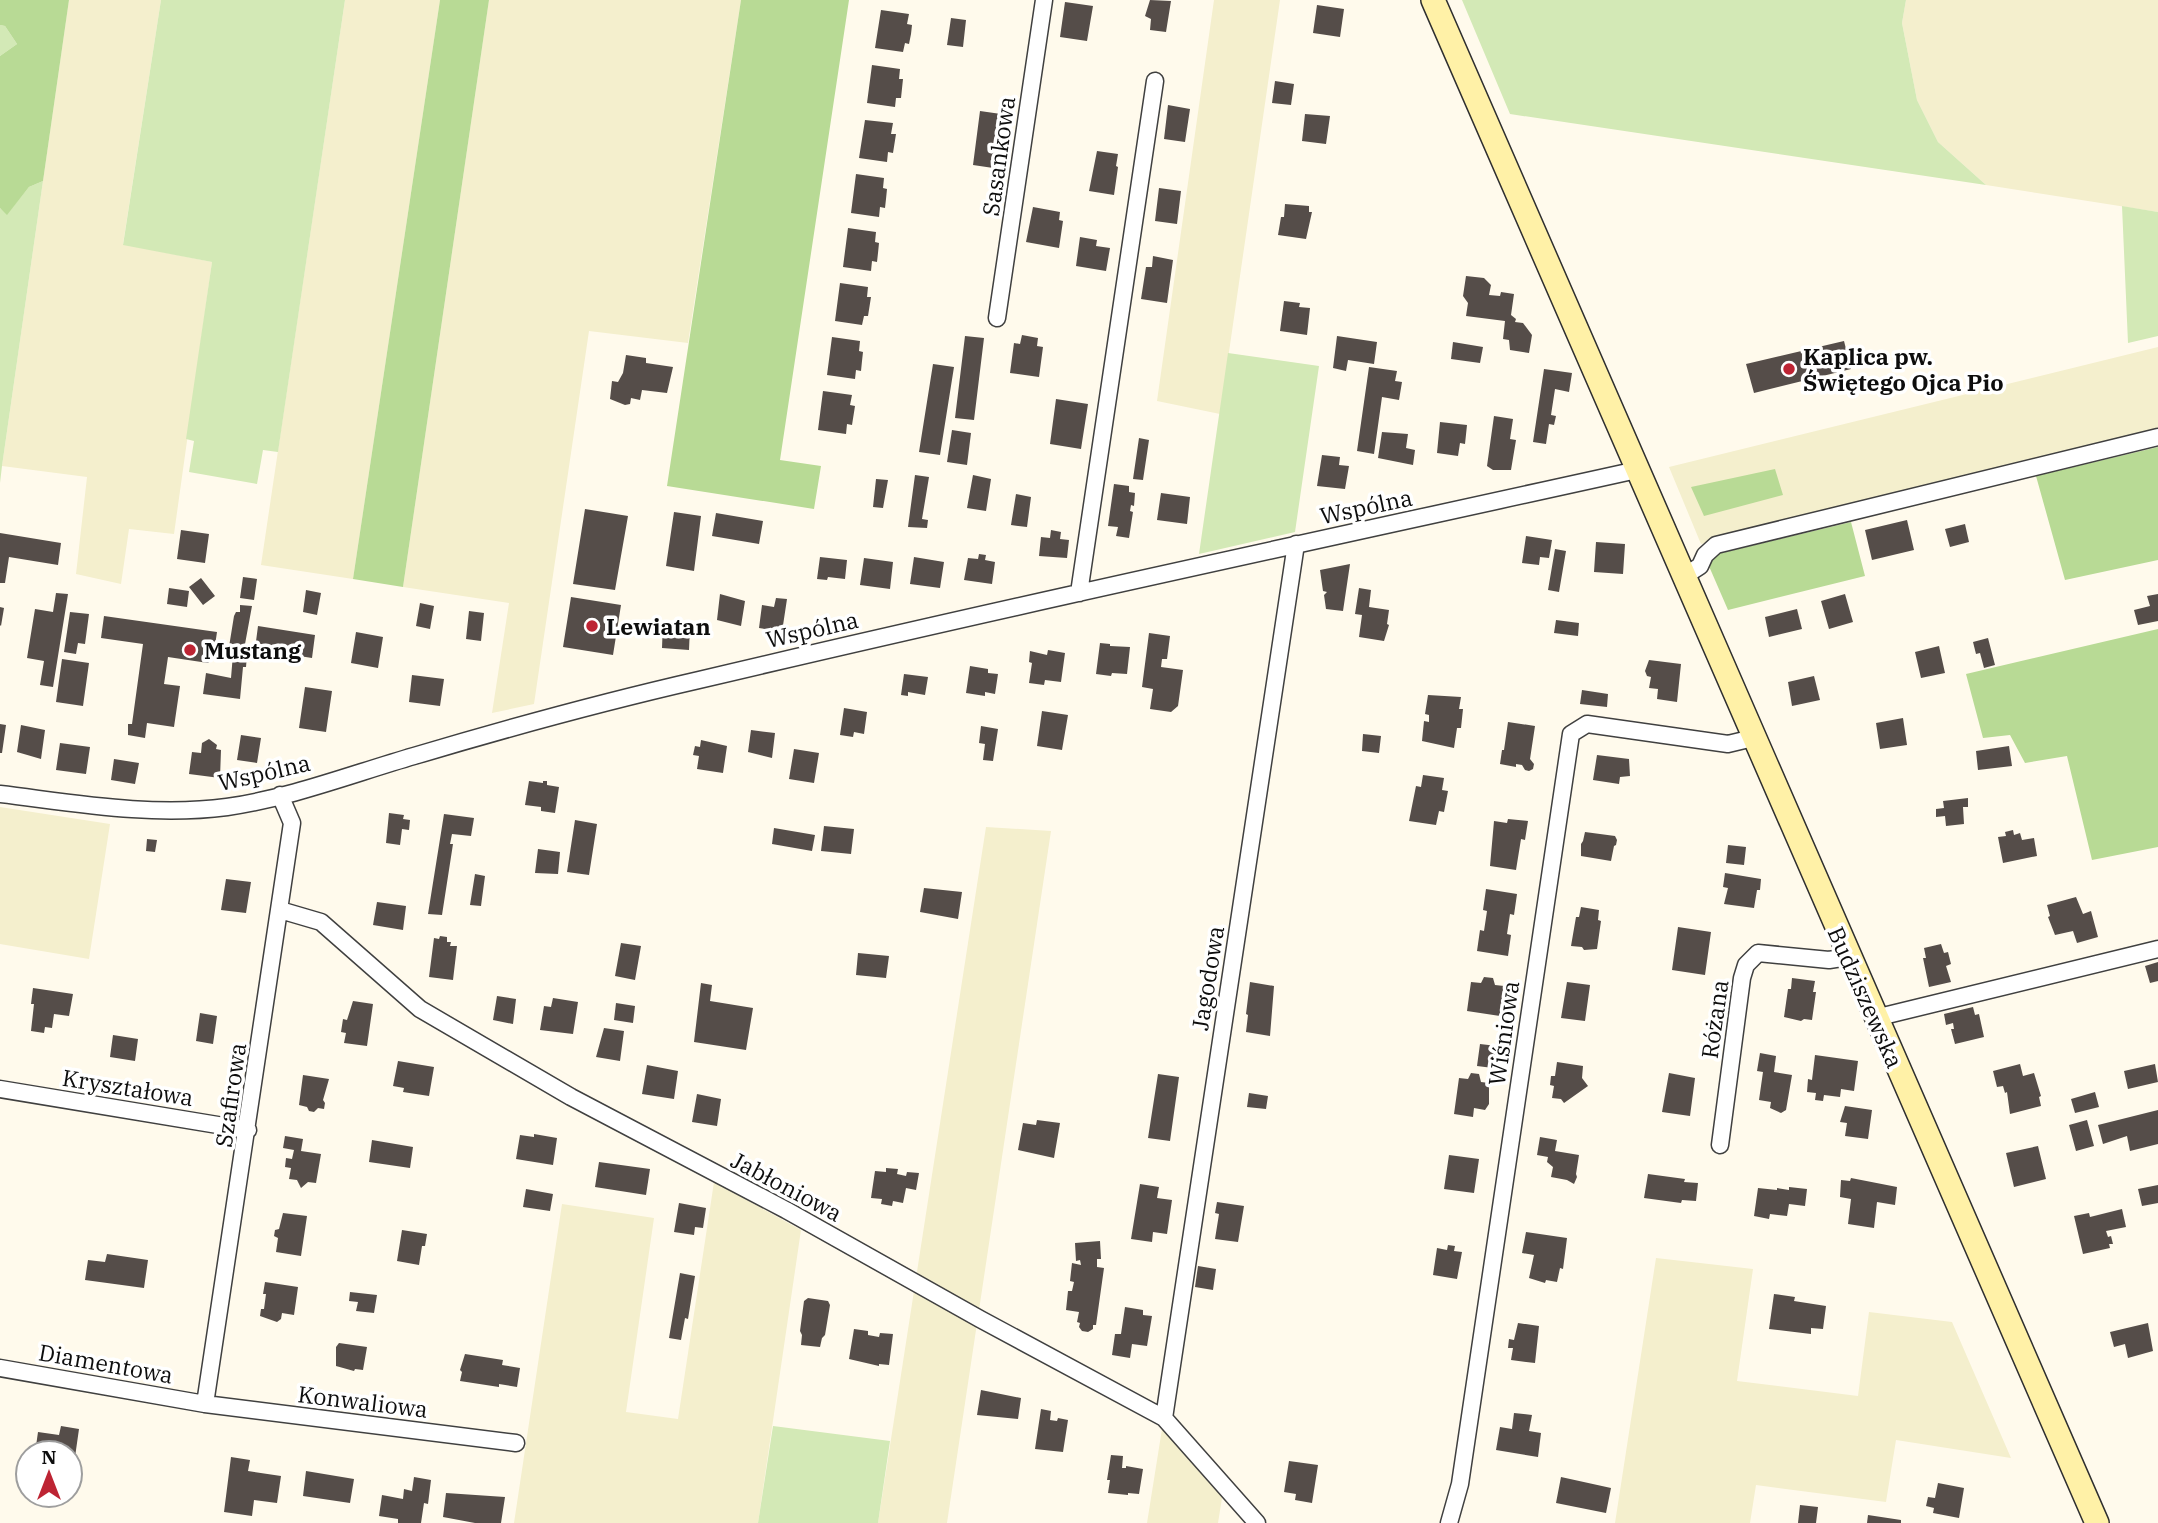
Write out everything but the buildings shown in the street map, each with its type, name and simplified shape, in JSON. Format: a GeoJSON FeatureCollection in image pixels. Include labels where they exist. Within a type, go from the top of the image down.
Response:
{"type":"FeatureCollection","features":[{"type":"Feature","properties":{"kind":"street","name":"Sasankowa"},"geometry":{"type":"LineString","coordinates":[[997,318],[1044,0]]}},
{"type":"Feature","properties":{"kind":"street","name":"Budziszewska"},"geometry":{"type":"LineString","coordinates":[[1433,0],[2097,1523]]}},
{"type":"Feature","properties":{"kind":"street"},"geometry":{"type":"LineString","coordinates":[[1079,593],[1155,81]]}},
{"type":"Feature","properties":{"kind":"street"},"geometry":{"type":"LineString","coordinates":[[1684,577],[1700,566],[1705,555],[1716,545],[2158,437]]}},
{"type":"Feature","properties":{"kind":"street","name":"Wspólna"},"geometry":{"type":"LineString","coordinates":[[0,794],[130,809],[176,810],[228,806],[280,795],[604,702],[1296,544],[1637,470]]}},
{"type":"Feature","properties":{"kind":"street","name":"Jagodowa"},"geometry":{"type":"LineString","coordinates":[[1164,1418],[1296,544]]}},
{"type":"Feature","properties":{"kind":"street","name":"Wiśniowa"},"geometry":{"type":"LineString","coordinates":[[1449,1523],[1460,1484],[1571,734],[1587,724],[1728,744],[1753,738]]}},
{"type":"Feature","properties":{"kind":"street","name":"Szafirowa"},"geometry":{"type":"LineString","coordinates":[[205,1404],[292,823],[280,795]]}},
{"type":"Feature","properties":{"kind":"street","name":"Jabłoniowa"},"geometry":{"type":"LineString","coordinates":[[280,910],[321,922],[420,1009],[571,1097],[786,1210],[981,1320],[1164,1418],[1257,1523]]}},
{"type":"Feature","properties":{"kind":"street"},"geometry":{"type":"LineString","coordinates":[[1875,1018],[2158,949]]}},
{"type":"Feature","properties":{"kind":"street","name":"Różana"},"geometry":{"type":"LineString","coordinates":[[1720,1145],[1745,965],[1758,953],[1829,960],[1848,957]]}},
{"type":"Feature","properties":{"kind":"street","name":"Kryształowa"},"geometry":{"type":"LineString","coordinates":[[0,1089],[248,1130]]}},
{"type":"Feature","properties":{"kind":"street","name":"Diamentowa"},"geometry":{"type":"LineString","coordinates":[[0,1368],[205,1404]]}},
{"type":"Feature","properties":{"kind":"street","name":"Konwaliowa"},"geometry":{"type":"LineString","coordinates":[[205,1404],[516,1443]]}},
{"type":"Feature","properties":{"kind":"shaded area"},"geometry":{"type":"Polygon","coordinates":[[[69,0],[161,0],[123,244],[212,262],[174,534],[129,529],[121,584],[76,574],[87,477],[2,466],[69,0]]]}},
{"type":"Feature","properties":{"kind":"shaded area"},"geometry":{"type":"Polygon","coordinates":[[[345,0],[440,0],[353,579],[261,565],[345,0]]]}},
{"type":"Feature","properties":{"kind":"shaded area"},"geometry":{"type":"Polygon","coordinates":[[[489,0],[741,0],[688,343],[589,331],[534,704],[492,713],[509,603],[403,587],[489,0]]]}},
{"type":"Feature","properties":{"kind":"shaded area"},"geometry":{"type":"Polygon","coordinates":[[[1214,0],[1280,0],[1220,414],[1157,401],[1214,0]]]}},
{"type":"Feature","properties":{"kind":"shaded area"},"geometry":{"type":"Polygon","coordinates":[[[1906,0],[2158,0],[2158,212],[1986,185],[1938,142],[1917,100],[1902,23],[1906,0]]]}},
{"type":"Feature","properties":{"kind":"shaded area"},"geometry":{"type":"Polygon","coordinates":[[[2158,347],[2158,431],[1701,544],[1669,467],[2158,347]]]}},
{"type":"Feature","properties":{"kind":"shaded area"},"geometry":{"type":"Polygon","coordinates":[[[0,807],[110,824],[89,959],[0,944],[0,807]]]}},
{"type":"Feature","properties":{"kind":"shaded area"},"geometry":{"type":"Polygon","coordinates":[[[986,827],[1051,831],[947,1523],[878,1523],[986,827]]]}},
{"type":"Feature","properties":{"kind":"shaded area"},"geometry":{"type":"Polygon","coordinates":[[[714,1182],[801,1230],[758,1523],[514,1523],[562,1204],[654,1218],[626,1412],[678,1419],[714,1182]]]}},
{"type":"Feature","properties":{"kind":"shaded area"},"geometry":{"type":"Polygon","coordinates":[[[1656,1258],[1753,1269],[1737,1381],[1858,1396],[1869,1312],[1952,1322],[2011,1458],[1896,1440],[1886,1502],[1756,1485],[1750,1523],[1615,1523],[1656,1258]]]}},
{"type":"Feature","properties":{"kind":"shaded area"},"geometry":{"type":"Polygon","coordinates":[[[1162,1429],[1223,1492],[1218,1523],[1147,1523],[1162,1429]]]}},
{"type":"Feature","properties":{"kind":"green space"},"geometry":{"type":"Polygon","coordinates":[[[0,0],[69,0],[43,181],[29,187],[7,215],[0,208],[0,56],[17,44],[5,26],[0,25],[0,0]]]}},
{"type":"Feature","properties":{"kind":"green space"},"geometry":{"type":"Polygon","coordinates":[[[161,0],[345,0],[278,452],[263,450],[257,484],[189,472],[194,441],[186,439],[212,262],[123,245],[161,0]]]}},
{"type":"Feature","properties":{"kind":"green space"},"geometry":{"type":"Polygon","coordinates":[[[440,0],[489,0],[403,587],[353,579],[440,0]]]}},
{"type":"Feature","properties":{"kind":"green space"},"geometry":{"type":"Polygon","coordinates":[[[741,0],[849,0],[780,460],[821,466],[814,509],[667,486],[741,0]]]}},
{"type":"Feature","properties":{"kind":"green space"},"geometry":{"type":"Polygon","coordinates":[[[1462,0],[1906,0],[1902,23],[1917,100],[1938,142],[1986,185],[1510,114],[1462,0]]]}},
{"type":"Feature","properties":{"kind":"green space"},"geometry":{"type":"Polygon","coordinates":[[[0,25],[5,26],[17,44],[0,56],[0,25]]]}},
{"type":"Feature","properties":{"kind":"green space"},"geometry":{"type":"Polygon","coordinates":[[[43,181],[0,483],[0,208],[7,214],[29,187],[43,181]]]}},
{"type":"Feature","properties":{"kind":"green space"},"geometry":{"type":"Polygon","coordinates":[[[2122,206],[2158,212],[2158,336],[2128,343],[2122,206]]]}},
{"type":"Feature","properties":{"kind":"green space"},"geometry":{"type":"Polygon","coordinates":[[[1228,353],[1319,366],[1295,532],[1199,554],[1228,353]]]}},
{"type":"Feature","properties":{"kind":"green space"},"geometry":{"type":"Polygon","coordinates":[[[2158,447],[2158,560],[2065,580],[2036,476],[2158,447]]]}},
{"type":"Feature","properties":{"kind":"green space"},"geometry":{"type":"Polygon","coordinates":[[[1775,469],[1783,495],[1704,516],[1691,487],[1775,469]]]}},
{"type":"Feature","properties":{"kind":"green space"},"geometry":{"type":"Polygon","coordinates":[[[1851,522],[1865,576],[1728,610],[1705,557],[1851,522]]]}},
{"type":"Feature","properties":{"kind":"green space"},"geometry":{"type":"Polygon","coordinates":[[[2158,629],[2158,847],[2092,860],[2067,756],[2025,763],[2010,735],[1983,738],[1966,674],[2158,629]]]}},
{"type":"Feature","properties":{"kind":"green space"},"geometry":{"type":"Polygon","coordinates":[[[773,1426],[890,1441],[878,1523],[758,1523],[773,1426]]]}},
{"type":"Feature","properties":{"kind":"place","name":"Kaplica pw. Świętego Ojca Pio"},"geometry":{"type":"Point","coordinates":[1789,369]}},
{"type":"Feature","properties":{"kind":"place","name":"Lewiatan"},"geometry":{"type":"Point","coordinates":[592,626]}},
{"type":"Feature","properties":{"kind":"place","name":"Mustang"},"geometry":{"type":"Point","coordinates":[190,650]}}]}
